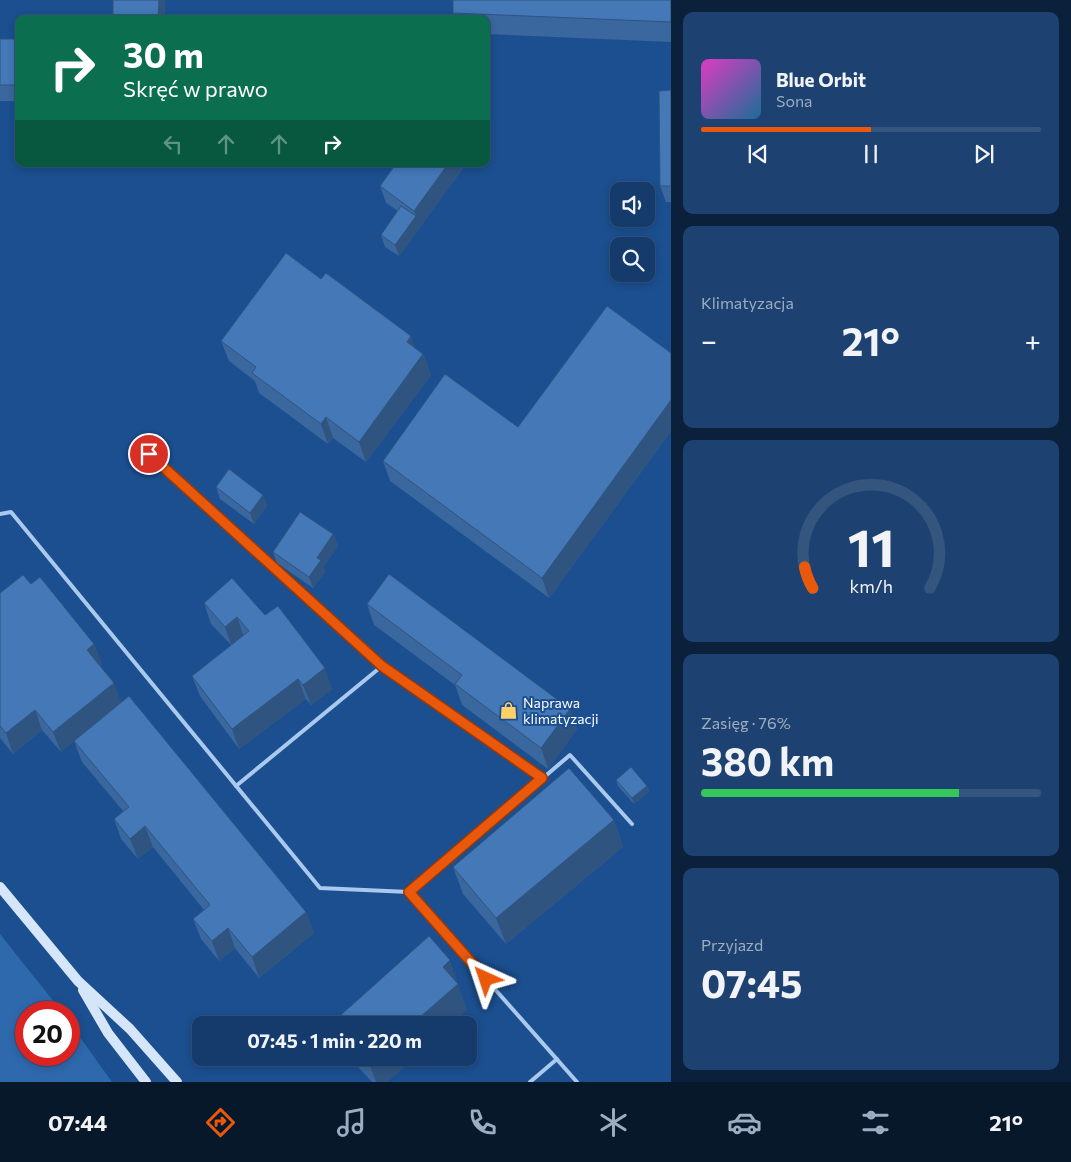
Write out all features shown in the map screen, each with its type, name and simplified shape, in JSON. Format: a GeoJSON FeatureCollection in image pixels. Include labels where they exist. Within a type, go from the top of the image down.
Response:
{"type":"FeatureCollection","features":[{"type":"Feature","properties":{"kind":"main road"},"geometry":{"type":"LineString","coordinates":[[0,887],[78,982],[130,1029],[177,1082]]}},
{"type":"Feature","properties":{"kind":"main road"},"geometry":{"type":"LineString","coordinates":[[78,982],[108,1033],[146,1082]]}},
{"type":"Feature","properties":{"kind":"lane"},"geometry":{"type":"LineString","coordinates":[[149,454],[382,666],[542,778]]}},
{"type":"Feature","properties":{"kind":"lane"},"geometry":{"type":"LineString","coordinates":[[0,514],[11,512],[320,888],[409,892],[570,755],[632,824]]}},
{"type":"Feature","properties":{"kind":"lane"},"geometry":{"type":"LineString","coordinates":[[236,786],[382,666]]}},
{"type":"Feature","properties":{"kind":"lane"},"geometry":{"type":"LineString","coordinates":[[409,892],[577,1082]]}},
{"type":"Feature","properties":{"kind":"lane"},"geometry":{"type":"LineString","coordinates":[[530,1082],[557,1059]]}},
{"type":"Feature","properties":{"kind":"shaded area"},"geometry":{"type":"Polygon","coordinates":[[[0,934],[53,1001],[15,1001],[15,1066],[80,1066],[80,1037],[112,1082],[0,1082],[0,934]]]}},
{"type":"Feature","properties":{"kind":"building"},"geometry":{"type":"Polygon","coordinates":[[[113,0],[159,0],[158,15],[113,15],[113,0]]]}},
{"type":"Feature","properties":{"kind":"building"},"geometry":{"type":"Polygon","coordinates":[[[453,0],[671,0],[671,22],[453,13],[453,0]]]}},
{"type":"Feature","properties":{"kind":"building"},"geometry":{"type":"Polygon","coordinates":[[[0,39],[15,39],[15,85],[0,85],[0,39]]]}},
{"type":"Feature","properties":{"kind":"building"},"geometry":{"type":"Polygon","coordinates":[[[671,90],[671,186],[660,186],[659,91],[671,90]]]}},
{"type":"Feature","properties":{"kind":"building"},"geometry":{"type":"Polygon","coordinates":[[[394,167],[446,167],[414,211],[380,186],[394,167]]]}},
{"type":"Feature","properties":{"kind":"building"},"geometry":{"type":"Polygon","coordinates":[[[401,206],[416,216],[395,245],[381,235],[401,206]]]}},
{"type":"Feature","properties":{"kind":"building"},"geometry":{"type":"Polygon","coordinates":[[[286,253],[321,279],[326,273],[411,336],[407,342],[423,354],[359,442],[326,417],[321,424],[252,373],[256,367],[221,341],[286,253]]]}},
{"type":"Feature","properties":{"kind":"building"},"geometry":{"type":"Polygon","coordinates":[[[607,306],[671,353],[671,400],[542,578],[383,461],[445,374],[518,427],[607,306]]]}},
{"type":"Feature","properties":{"kind":"building"},"geometry":{"type":"Polygon","coordinates":[[[229,469],[263,495],[250,513],[216,487],[229,469]]]}},
{"type":"Feature","properties":{"kind":"building"},"geometry":{"type":"Polygon","coordinates":[[[300,512],[333,534],[317,558],[321,560],[309,577],[273,552],[300,512]]]}},
{"type":"Feature","properties":{"kind":"building"},"geometry":{"type":"Polygon","coordinates":[[[389,574],[570,709],[541,748],[455,684],[462,675],[367,604],[389,574]]]}},
{"type":"Feature","properties":{"kind":"building"},"geometry":{"type":"Polygon","coordinates":[[[23,575],[31,584],[40,577],[94,644],[87,650],[114,683],[53,732],[35,710],[6,733],[0,726],[0,593],[23,575]]]}},
{"type":"Feature","properties":{"kind":"building"},"geometry":{"type":"Polygon","coordinates":[[[232,578],[265,615],[278,606],[325,668],[303,685],[298,679],[232,729],[192,676],[249,631],[237,617],[225,627],[204,603],[232,578]]]}},
{"type":"Feature","properties":{"kind":"building"},"geometry":{"type":"Polygon","coordinates":[[[129,696],[306,912],[252,957],[228,928],[212,941],[193,919],[210,905],[145,826],[130,839],[114,819],[129,807],[74,741],[129,696]]]}},
{"type":"Feature","properties":{"kind":"building"},"geometry":{"type":"Polygon","coordinates":[[[631,767],[647,786],[632,798],[616,780],[631,767]]]}},
{"type":"Feature","properties":{"kind":"building"},"geometry":{"type":"Polygon","coordinates":[[[569,768],[614,820],[496,918],[453,867],[569,768]]]}},
{"type":"Feature","properties":{"kind":"building"},"geometry":{"type":"Polygon","coordinates":[[[429,936],[450,960],[443,967],[458,984],[421,1016],[340,1016],[429,936]]]}},
{"type":"Feature","properties":{"kind":"place","name":"Naprawa klimatyzacji"},"geometry":{"type":"Point","coordinates":[509,710]}},
{"type":"Feature","properties":{"kind":"route"},"geometry":{"type":"LineString","coordinates":[[149,454],[382,666],[542,778],[409,892],[486,979]]}}]}
